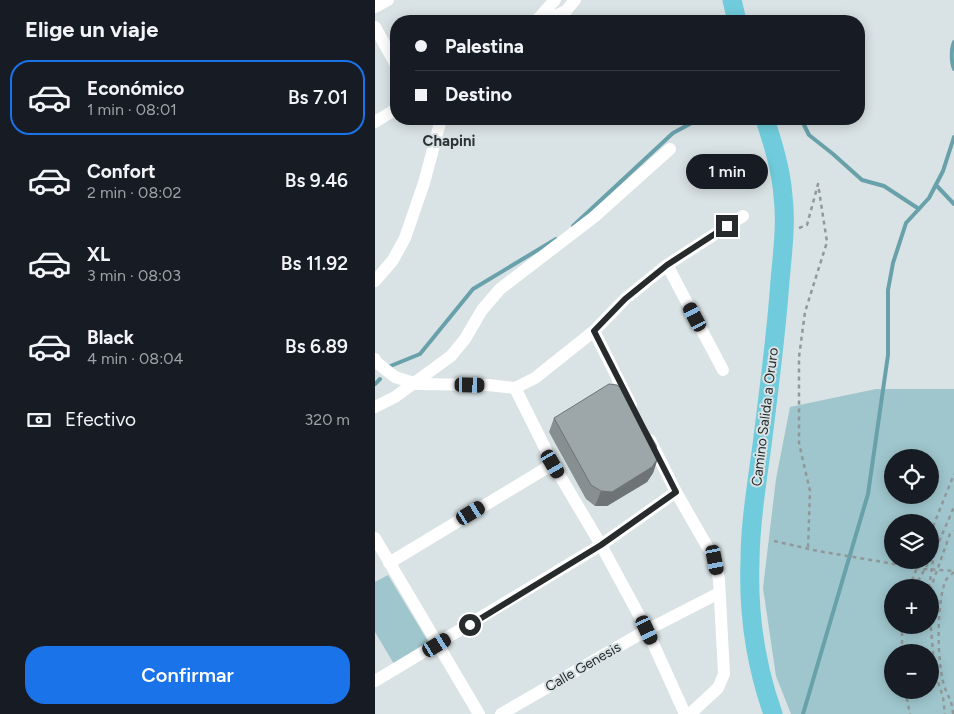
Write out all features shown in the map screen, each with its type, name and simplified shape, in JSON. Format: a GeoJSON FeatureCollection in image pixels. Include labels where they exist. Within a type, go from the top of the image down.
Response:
{"type":"FeatureCollection","features":[{"type":"Feature","properties":{"kind":"highway"},"geometry":{"type":"LineString","coordinates":[[732,0],[736,15]]}},
{"type":"Feature","properties":{"kind":"highway","name":"Camino Salida a Oruro"},"geometry":{"type":"LineString","coordinates":[[767,125],[778,163],[784,197],[784,234],[774,348],[749,561],[754,634],[764,686],[773,714]]}},
{"type":"Feature","properties":{"kind":"street"},"geometry":{"type":"LineString","coordinates":[[375,7],[388,0]]}},
{"type":"Feature","properties":{"kind":"street"},"geometry":{"type":"LineString","coordinates":[[557,15],[566,11],[575,0]]}},
{"type":"Feature","properties":{"kind":"street"},"geometry":{"type":"LineString","coordinates":[[541,15],[553,1]]}},
{"type":"Feature","properties":{"kind":"street"},"geometry":{"type":"LineString","coordinates":[[375,27],[390,54]]}},
{"type":"Feature","properties":{"kind":"street"},"geometry":{"type":"LineString","coordinates":[[375,122],[390,113]]}},
{"type":"Feature","properties":{"kind":"street"},"geometry":{"type":"LineString","coordinates":[[375,281],[393,260],[405,238],[424,183],[439,125]]}},
{"type":"Feature","properties":{"kind":"street"},"geometry":{"type":"LineString","coordinates":[[375,407],[395,397],[451,356],[500,288],[594,218],[670,149]]}},
{"type":"Feature","properties":{"kind":"street"},"geometry":{"type":"LineString","coordinates":[[375,358],[376,362],[395,378],[415,383],[488,385],[515,388],[535,378],[594,331],[625,299],[667,265],[743,216]]}},
{"type":"Feature","properties":{"kind":"street"},"geometry":{"type":"LineString","coordinates":[[667,265],[723,370]]}},
{"type":"Feature","properties":{"kind":"street"},"geometry":{"type":"LineString","coordinates":[[594,331],[637,416]]}},
{"type":"Feature","properties":{"kind":"street"},"geometry":{"type":"LineString","coordinates":[[515,388],[553,464],[601,545],[647,630],[685,714]]}},
{"type":"Feature","properties":{"kind":"street"},"geometry":{"type":"LineString","coordinates":[[646,433],[676,492],[715,560],[724,674],[718,688],[690,714]]}},
{"type":"Feature","properties":{"kind":"street"},"geometry":{"type":"LineString","coordinates":[[389,562],[553,464]]}},
{"type":"Feature","properties":{"kind":"street"},"geometry":{"type":"LineString","coordinates":[[375,681],[601,545],[676,492]]}},
{"type":"Feature","properties":{"kind":"street"},"geometry":{"type":"LineString","coordinates":[[375,538],[479,714]]}},
{"type":"Feature","properties":{"kind":"street","name":"Calle Genesis"},"geometry":{"type":"LineString","coordinates":[[501,714],[647,630],[719,593]]}},
{"type":"Feature","properties":{"kind":"path"},"geometry":{"type":"LineString","coordinates":[[784,234],[807,225],[818,184],[827,242],[805,312],[799,357],[799,444],[810,491],[808,548]]}},
{"type":"Feature","properties":{"kind":"path"},"geometry":{"type":"LineString","coordinates":[[938,514],[954,474]]}},
{"type":"Feature","properties":{"kind":"path"},"geometry":{"type":"LineString","coordinates":[[939,541],[954,507]]}},
{"type":"Feature","properties":{"kind":"path"},"geometry":{"type":"LineString","coordinates":[[934,579],[950,534],[954,531]]}},
{"type":"Feature","properties":{"kind":"path"},"geometry":{"type":"LineString","coordinates":[[774,541],[884,562]]}},
{"type":"Feature","properties":{"kind":"path"},"geometry":{"type":"LineString","coordinates":[[919,579],[924,569],[954,571]]}},
{"type":"Feature","properties":{"kind":"path"},"geometry":{"type":"LineString","coordinates":[[931,570],[931,579]]}},
{"type":"Feature","properties":{"kind":"path"},"geometry":{"type":"LineString","coordinates":[[953,714],[953,702],[944,684],[941,669],[938,616],[947,580],[954,571]]}},
{"type":"Feature","properties":{"kind":"path"},"geometry":{"type":"LineString","coordinates":[[931,634],[935,673],[943,698],[945,714]]}},
{"type":"Feature","properties":{"kind":"path"},"geometry":{"type":"LineString","coordinates":[[907,699],[911,714]]}},
{"type":"Feature","properties":{"kind":"shaded area"},"geometry":{"type":"Polygon","coordinates":[[[876,389],[954,389],[954,714],[791,714],[776,676],[763,588],[776,479],[790,407],[876,389]]]}},
{"type":"Feature","properties":{"kind":"shaded area"},"geometry":{"type":"Polygon","coordinates":[[[388,575],[429,643],[394,664],[375,632],[375,582],[388,575]]]}},
{"type":"Feature","properties":{"kind":"building"},"geometry":{"type":"Polygon","coordinates":[[[609,384],[617,385],[624,390],[656,445],[658,458],[652,467],[612,492],[601,491],[591,485],[554,418],[609,384]]]}},
{"type":"Feature","properties":{"kind":"waterway"},"geometry":{"type":"LineString","coordinates":[[954,42],[952,48],[954,69]]}},
{"type":"Feature","properties":{"kind":"waterway"},"geometry":{"type":"LineString","coordinates":[[573,226],[673,133],[688,125]]}},
{"type":"Feature","properties":{"kind":"waterway"},"geometry":{"type":"LineString","coordinates":[[804,125],[809,135],[862,180],[884,186],[919,209]]}},
{"type":"Feature","properties":{"kind":"waterway"},"geometry":{"type":"LineString","coordinates":[[803,714],[868,494],[888,355],[888,290],[893,263],[906,223],[929,198],[943,171],[954,137]]}},
{"type":"Feature","properties":{"kind":"waterway"},"geometry":{"type":"LineString","coordinates":[[936,185],[954,204]]}},
{"type":"Feature","properties":{"kind":"waterway"},"geometry":{"type":"LineString","coordinates":[[388,367],[420,354],[473,289],[556,239]]}},
{"type":"Feature","properties":{"kind":"waterway"},"geometry":{"type":"LineString","coordinates":[[375,384],[380,379]]}},
{"type":"Feature","properties":{"kind":"district","name":"Chapini"},"geometry":{"type":"Point","coordinates":[449,141]}},
{"type":"Feature","properties":{"kind":"route"},"geometry":{"type":"LineString","coordinates":[[470,625],[601,545],[676,492],[594,331],[625,299],[667,265],[727,226]]}}]}
